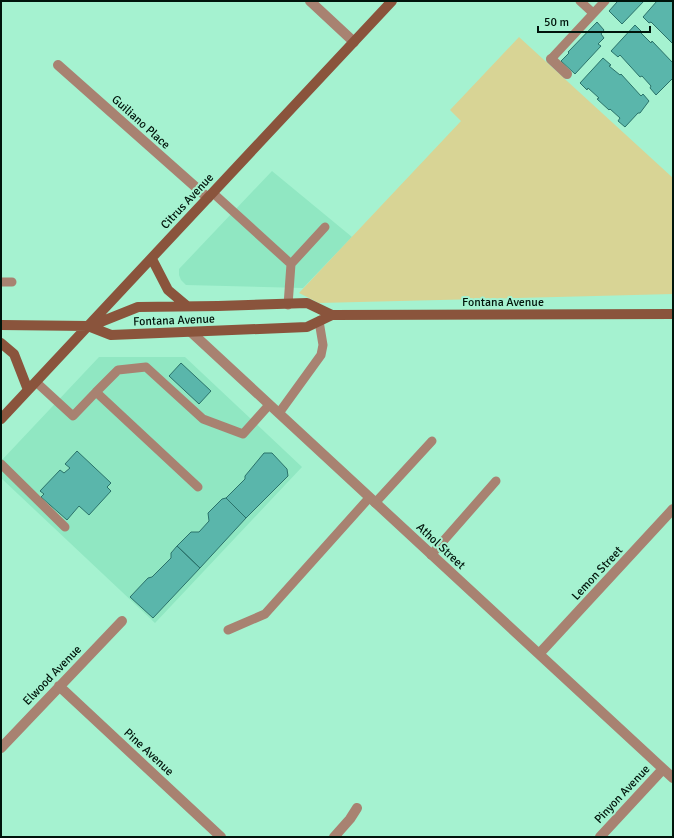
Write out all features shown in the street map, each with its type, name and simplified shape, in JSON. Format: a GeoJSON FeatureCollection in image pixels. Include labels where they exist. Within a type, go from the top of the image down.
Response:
{"type":"FeatureCollection","features":[{"type":"Feature","properties":{"kind":"main road","name":"Citrus Avenue"},"geometry":{"type":"LineString","coordinates":[[1,419],[392,1]]}},
{"type":"Feature","properties":{"kind":"main road"},"geometry":{"type":"LineString","coordinates":[[152,259],[168,290],[187,306]]}},
{"type":"Feature","properties":{"kind":"main road","name":"Fontana Avenue"},"geometry":{"type":"LineString","coordinates":[[88,326],[138,307],[288,305],[307,303],[332,315],[673,314]]}},
{"type":"Feature","properties":{"kind":"main road","name":"Fontana Avenue"},"geometry":{"type":"LineString","coordinates":[[1,325],[88,326],[111,335],[307,327],[332,315]]}},
{"type":"Feature","properties":{"kind":"main road"},"geometry":{"type":"LineString","coordinates":[[1,343],[14,354],[28,390]]}},
{"type":"Feature","properties":{"kind":"street"},"geometry":{"type":"LineString","coordinates":[[310,1],[354,42]]}},
{"type":"Feature","properties":{"kind":"street"},"geometry":{"type":"LineString","coordinates":[[551,59],[567,74]]}},
{"type":"Feature","properties":{"kind":"street","name":"Guiliano Place"},"geometry":{"type":"LineString","coordinates":[[58,65],[211,196]]}},
{"type":"Feature","properties":{"kind":"street","name":"Athol Street"},"geometry":{"type":"LineString","coordinates":[[191,332],[673,778]]}},
{"type":"Feature","properties":{"kind":"street","name":"Lemon Street"},"geometry":{"type":"LineString","coordinates":[[539,654],[673,509]]}},
{"type":"Feature","properties":{"kind":"street","name":"Elwood Avenue"},"geometry":{"type":"LineString","coordinates":[[1,748],[122,621]]}},
{"type":"Feature","properties":{"kind":"street","name":"Pine Avenue"},"geometry":{"type":"LineString","coordinates":[[59,686],[221,837]]}},
{"type":"Feature","properties":{"kind":"street","name":"Pinyon Avenue"},"geometry":{"type":"LineString","coordinates":[[600,837],[663,769]]}},
{"type":"Feature","properties":{"kind":"street"},"geometry":{"type":"LineString","coordinates":[[334,837],[350,819],[357,808]]}},
{"type":"Feature","properties":{"kind":"lane"},"geometry":{"type":"LineString","coordinates":[[580,1],[593,13]]}},
{"type":"Feature","properties":{"kind":"lane"},"geometry":{"type":"LineString","coordinates":[[551,59],[605,1]]}},
{"type":"Feature","properties":{"kind":"lane"},"geometry":{"type":"LineString","coordinates":[[211,196],[291,264]]}},
{"type":"Feature","properties":{"kind":"lane"},"geometry":{"type":"LineString","coordinates":[[288,305],[291,264],[325,227]]}},
{"type":"Feature","properties":{"kind":"lane"},"geometry":{"type":"LineString","coordinates":[[1,282],[12,282]]}},
{"type":"Feature","properties":{"kind":"lane"},"geometry":{"type":"LineString","coordinates":[[278,413],[321,354],[323,345],[319,322]]}},
{"type":"Feature","properties":{"kind":"lane"},"geometry":{"type":"LineString","coordinates":[[36,382],[73,416],[118,370],[146,367],[203,418],[243,434],[269,405]]}},
{"type":"Feature","properties":{"kind":"lane"},"geometry":{"type":"LineString","coordinates":[[96,392],[198,487]]}},
{"type":"Feature","properties":{"kind":"lane"},"geometry":{"type":"LineString","coordinates":[[228,630],[265,614],[372,500],[432,441]]}},
{"type":"Feature","properties":{"kind":"lane"},"geometry":{"type":"LineString","coordinates":[[1,464],[65,527]]}},
{"type":"Feature","properties":{"kind":"lane"},"geometry":{"type":"LineString","coordinates":[[431,555],[496,482]]}},
{"type":"Feature","properties":{"kind":"shaded area"},"geometry":{"type":"Polygon","coordinates":[[[519,37],[673,178],[673,294],[319,303],[299,293],[461,121],[450,110],[519,37]]]}},
{"type":"Feature","properties":{"kind":"shaded area"},"geometry":{"type":"Polygon","coordinates":[[[272,171],[352,237],[303,288],[186,285],[181,280],[179,269],[272,171]]]}},
{"type":"Feature","properties":{"kind":"shaded area"},"geometry":{"type":"Polygon","coordinates":[[[99,357],[185,357],[302,467],[155,623],[1,478],[1,461],[99,357]]]}},
{"type":"Feature","properties":{"kind":"building"},"geometry":{"type":"Polygon","coordinates":[[[615,1],[644,1],[622,24],[609,11],[617,2],[615,1]]]}},
{"type":"Feature","properties":{"kind":"building"},"geometry":{"type":"Polygon","coordinates":[[[657,1],[673,1],[672,43],[651,22],[649,23],[643,17],[657,1]]]}},
{"type":"Feature","properties":{"kind":"building"},"geometry":{"type":"Polygon","coordinates":[[[597,22],[604,30],[601,34],[604,38],[598,44],[601,46],[575,74],[561,61],[597,22]]]}},
{"type":"Feature","properties":{"kind":"building"},"geometry":{"type":"Polygon","coordinates":[[[635,25],[651,43],[652,41],[673,63],[673,78],[656,95],[650,88],[651,86],[642,76],[640,77],[620,55],[618,57],[611,51],[635,25]]]}},
{"type":"Feature","properties":{"kind":"building"},"geometry":{"type":"Polygon","coordinates":[[[603,58],[611,65],[609,66],[620,75],[621,74],[641,96],[643,94],[649,101],[640,113],[638,113],[625,127],[618,121],[620,118],[597,99],[599,98],[588,88],[587,90],[580,83],[603,58]]]}},
{"type":"Feature","properties":{"kind":"building"},"geometry":{"type":"Polygon","coordinates":[[[181,363],[211,391],[199,404],[169,376],[181,363]]]}},
{"type":"Feature","properties":{"kind":"building"},"geometry":{"type":"Polygon","coordinates":[[[77,451],[111,483],[107,487],[111,491],[89,515],[79,506],[67,520],[41,497],[44,494],[40,491],[60,470],[64,473],[70,468],[65,464],[77,451]]]}},
{"type":"Feature","properties":{"kind":"building"},"geometry":{"type":"Polygon","coordinates":[[[264,453],[272,453],[287,469],[288,476],[246,518],[226,498],[245,479],[245,476],[264,453]]]}},
{"type":"Feature","properties":{"kind":"building"},"geometry":{"type":"Polygon","coordinates":[[[226,498],[246,518],[200,568],[177,546],[191,532],[199,532],[209,521],[208,513],[222,499],[226,498]]]}},
{"type":"Feature","properties":{"kind":"building"},"geometry":{"type":"Polygon","coordinates":[[[177,546],[200,568],[153,618],[130,597],[148,578],[152,577],[171,558],[171,553],[177,546]]]}}]}
